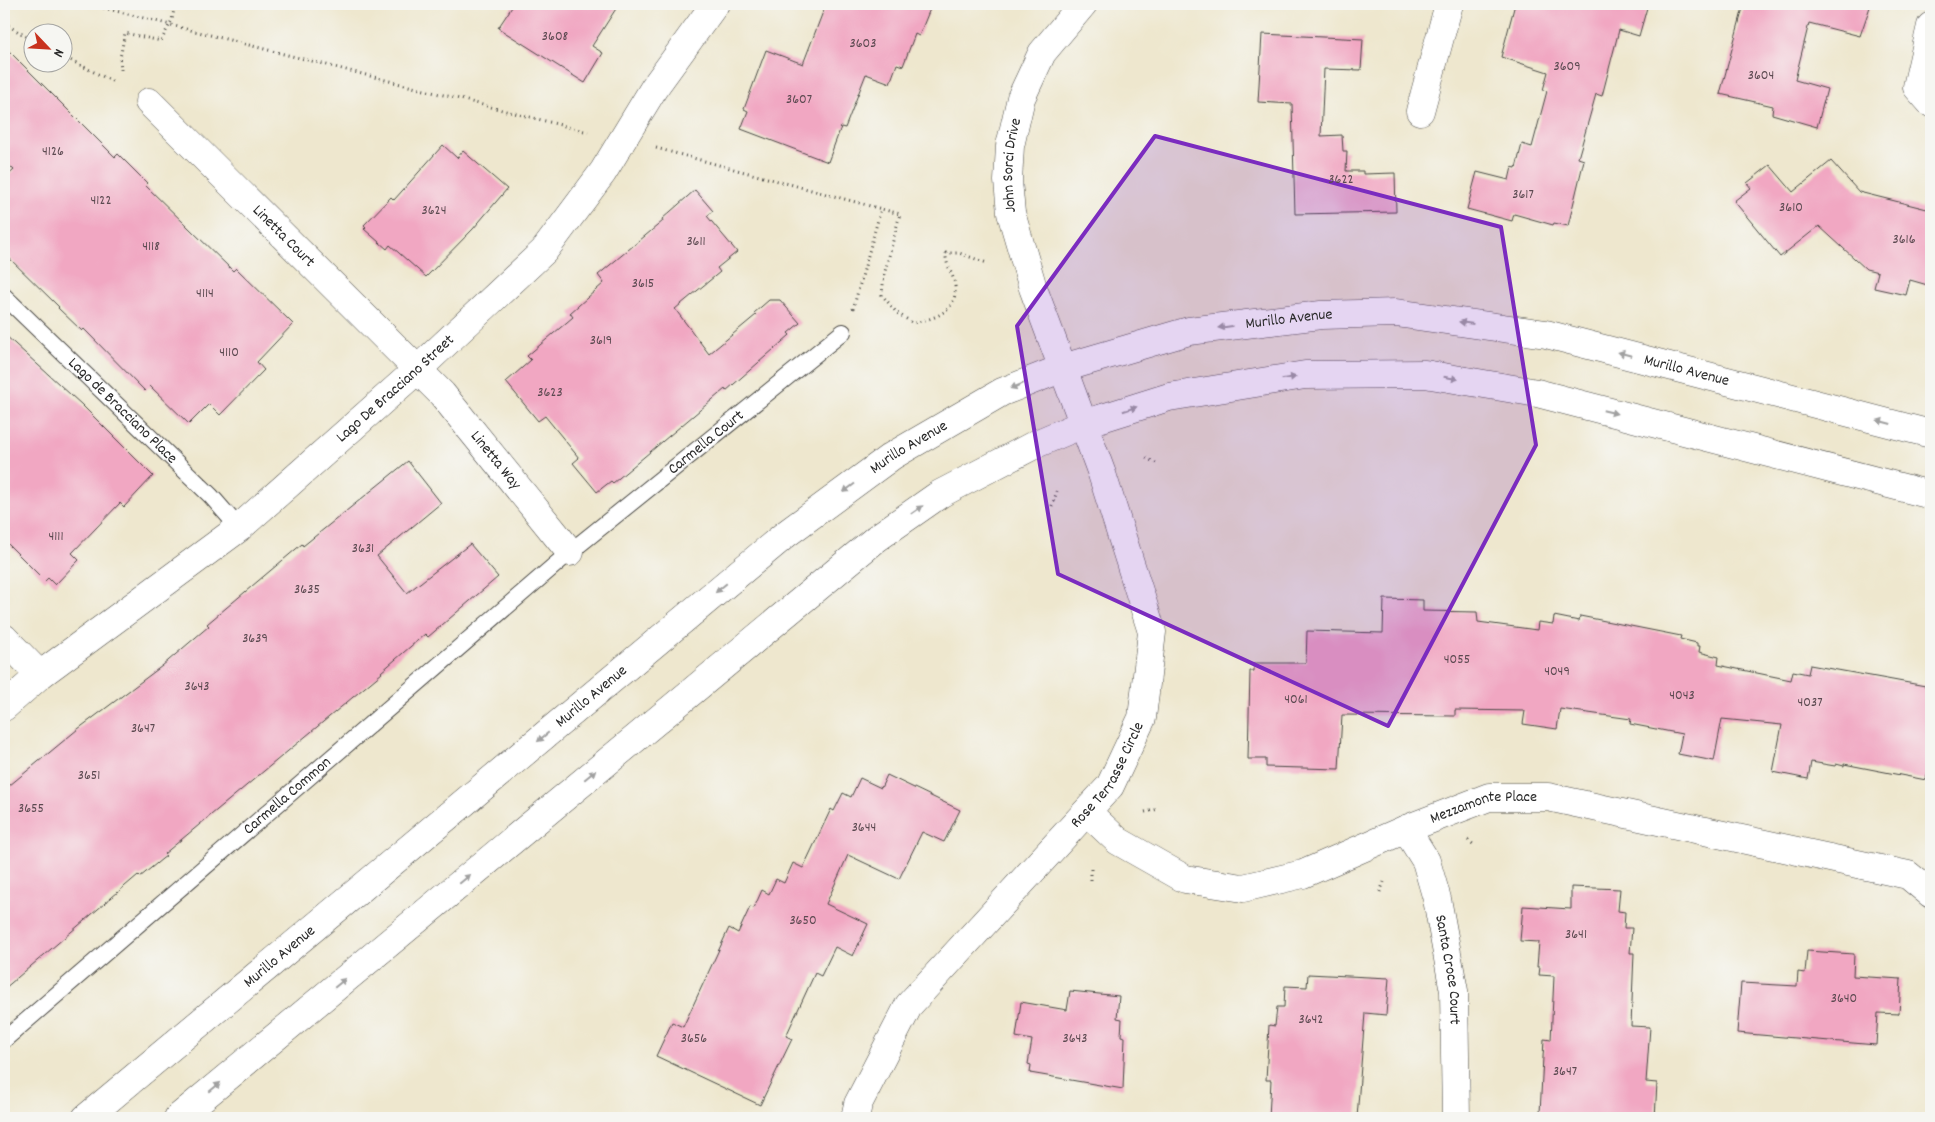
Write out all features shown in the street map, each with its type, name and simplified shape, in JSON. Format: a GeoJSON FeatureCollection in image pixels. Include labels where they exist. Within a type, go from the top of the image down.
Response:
{"type":"FeatureCollection","features":[{"type":"Feature","properties":{"kind":"street","name":"Lago De Bracciano Street"},"geometry":{"type":"LineString","coordinates":[[4,706],[40,675],[238,528],[417,370],[544,251],[603,172],[654,88],[716,4]]}},
{"type":"Feature","properties":{"kind":"street","name":"John Sorci Drive"},"geometry":{"type":"LineString","coordinates":[[1063,368],[1033,288],[1011,213],[1008,182],[1009,155],[1022,98],[1042,53],[1082,4]]}},
{"type":"Feature","properties":{"kind":"street"},"geometry":{"type":"LineString","coordinates":[[1420,111],[1449,4]]}},
{"type":"Feature","properties":{"kind":"street"},"geometry":{"type":"LineString","coordinates":[[1931,26],[1917,87],[1931,103]]}},
{"type":"Feature","properties":{"kind":"street","name":"Linetta Court"},"geometry":{"type":"LineString","coordinates":[[149,102],[417,370]]}},
{"type":"Feature","properties":{"kind":"street","name":"Murillo Avenue"},"geometry":{"type":"LineString","coordinates":[[86,1118],[786,534],[892,456],[1002,392],[1063,368],[1189,331],[1321,315],[1396,313],[1546,334],[1931,434]]}},
{"type":"Feature","properties":{"kind":"street","name":"Rose Terrasse Circle"},"geometry":{"type":"LineString","coordinates":[[855,1118],[858,1104],[910,1005],[1110,786],[1142,718],[1152,632],[1063,368]]}},
{"type":"Feature","properties":{"kind":"street","name":"Linetta Way"},"geometry":{"type":"LineString","coordinates":[[417,370],[442,394],[570,552]]}},
{"type":"Feature","properties":{"kind":"street"},"geometry":{"type":"LineString","coordinates":[[178,1118],[877,538],[940,494],[1036,444],[1083,424],[1169,397],[1305,375],[1425,374],[1537,393],[1931,495]]}},
{"type":"Feature","properties":{"kind":"street"},"geometry":{"type":"LineString","coordinates":[[4,638],[40,675]]}},
{"type":"Feature","properties":{"kind":"street","name":"Mezzamonte Place"},"geometry":{"type":"LineString","coordinates":[[1087,812],[1118,841],[1185,880],[1243,888],[1302,874],[1406,829],[1489,797],[1548,797],[1908,875],[1931,894]]}},
{"type":"Feature","properties":{"kind":"street","name":"Santa Croce Court"},"geometry":{"type":"LineString","coordinates":[[1406,829],[1426,861],[1437,898],[1454,991],[1456,1118]]}},
{"type":"Feature","properties":{"kind":"lane","name":"Lago de Bracciano Place"},"geometry":{"type":"LineString","coordinates":[[4,296],[211,496],[238,528]]}},
{"type":"Feature","properties":{"kind":"lane","name":"Carmella Court"},"geometry":{"type":"LineString","coordinates":[[570,552],[843,332]]}},
{"type":"Feature","properties":{"kind":"lane","name":"Carmella Common"},"geometry":{"type":"LineString","coordinates":[[4,1040],[570,552]]}},
{"type":"Feature","properties":{"kind":"path"},"geometry":{"type":"LineString","coordinates":[[88,4],[588,132]]}},
{"type":"Feature","properties":{"kind":"path"},"geometry":{"type":"LineString","coordinates":[[121,70],[120,58],[125,33],[161,41],[170,25],[175,4]]}},
{"type":"Feature","properties":{"kind":"path"},"geometry":{"type":"LineString","coordinates":[[4,23],[22,34]]}},
{"type":"Feature","properties":{"kind":"path"},"geometry":{"type":"LineString","coordinates":[[72,61],[114,82]]}},
{"type":"Feature","properties":{"kind":"path"},"geometry":{"type":"LineString","coordinates":[[656,148],[900,214],[884,275],[882,295],[896,313],[913,323],[939,318],[952,303],[955,286],[945,262],[946,253],[959,253],[988,263]]}},
{"type":"Feature","properties":{"kind":"path"},"geometry":{"type":"LineString","coordinates":[[843,332],[847,320],[857,303],[881,209]]}},
{"type":"Feature","properties":{"kind":"path"},"geometry":{"type":"LineString","coordinates":[[1146,458],[1156,463]]}},
{"type":"Feature","properties":{"kind":"path"},"geometry":{"type":"LineString","coordinates":[[1052,506],[1057,491]]}},
{"type":"Feature","properties":{"kind":"path"},"geometry":{"type":"LineString","coordinates":[[1145,812],[1158,809]]}},
{"type":"Feature","properties":{"kind":"path"},"geometry":{"type":"LineString","coordinates":[[1467,840],[1474,845]]}},
{"type":"Feature","properties":{"kind":"path"},"geometry":{"type":"LineString","coordinates":[[1091,869],[1091,882]]}},
{"type":"Feature","properties":{"kind":"path"},"geometry":{"type":"LineString","coordinates":[[1380,892],[1384,882]]}},
{"type":"Feature","properties":{"kind":"highlighted area"},"geometry":{"type":"Polygon","coordinates":[[[1155,136],[1501,227],[1536,445],[1388,726],[1058,574],[1017,326],[1155,136]]]}},
{"type":"Feature","properties":{"kind":"building"},"geometry":{"type":"Polygon","coordinates":[[[514,4],[619,4],[592,46],[603,53],[585,83],[498,28],[514,4]]]}},
{"type":"Feature","properties":{"kind":"building"},"geometry":{"type":"Polygon","coordinates":[[[826,4],[932,4],[919,36],[915,34],[903,66],[897,64],[890,83],[866,74],[845,128],[841,127],[828,162],[741,129],[748,111],[744,109],[766,50],[803,64],[826,4]]]}},
{"type":"Feature","properties":{"kind":"building"},"geometry":{"type":"Polygon","coordinates":[[[1515,4],[1648,4],[1639,36],[1619,30],[1602,96],[1596,94],[1578,158],[1584,160],[1568,226],[1554,223],[1553,225],[1514,214],[1512,221],[1467,209],[1477,172],[1509,180],[1512,167],[1516,168],[1522,144],[1532,147],[1547,91],[1543,90],[1548,72],[1501,57],[1515,4]]]}},
{"type":"Feature","properties":{"kind":"building"},"geometry":{"type":"Polygon","coordinates":[[[1744,4],[1871,4],[1860,36],[1809,23],[1795,80],[1827,89],[1817,127],[1772,114],[1773,106],[1720,94],[1744,4]]]}},
{"type":"Feature","properties":{"kind":"building"},"geometry":{"type":"Polygon","coordinates":[[[1262,34],[1363,39],[1361,70],[1324,69],[1321,136],[1342,135],[1343,151],[1347,151],[1346,171],[1363,171],[1363,174],[1395,173],[1396,212],[1295,214],[1292,104],[1258,102],[1262,34]]]}},
{"type":"Feature","properties":{"kind":"building"},"geometry":{"type":"Polygon","coordinates":[[[4,46],[22,64],[22,72],[30,72],[115,157],[118,154],[147,183],[145,185],[233,271],[236,268],[293,324],[257,362],[264,370],[220,415],[209,404],[189,424],[150,386],[145,391],[84,329],[82,331],[4,253],[4,179],[14,170],[4,161],[4,46]]]}},
{"type":"Feature","properties":{"kind":"building"},"geometry":{"type":"Polygon","coordinates":[[[443,145],[457,158],[463,151],[507,189],[473,229],[426,277],[390,245],[387,249],[364,229],[366,227],[364,225],[391,197],[394,200],[443,145]]]}},
{"type":"Feature","properties":{"kind":"building"},"geometry":{"type":"Polygon","coordinates":[[[1831,161],[1859,192],[1931,210],[1931,286],[1910,280],[1906,295],[1874,288],[1878,272],[1866,269],[1819,226],[1780,257],[1734,201],[1751,188],[1747,183],[1770,165],[1793,192],[1831,161]]]}},
{"type":"Feature","properties":{"kind":"building"},"geometry":{"type":"Polygon","coordinates":[[[695,190],[713,211],[707,216],[737,252],[717,268],[720,272],[675,309],[709,354],[756,315],[754,313],[769,300],[780,300],[800,323],[788,333],[790,335],[726,391],[725,389],[613,483],[611,481],[597,492],[573,463],[579,458],[545,416],[538,421],[506,382],[531,360],[527,356],[573,317],[570,313],[604,283],[598,275],[663,221],[662,219],[695,190]]]}},
{"type":"Feature","properties":{"kind":"building"},"geometry":{"type":"Polygon","coordinates":[[[4,334],[82,405],[153,476],[124,507],[120,503],[72,553],[79,560],[55,585],[48,578],[45,581],[4,540],[4,334]]]}},
{"type":"Feature","properties":{"kind":"building"},"geometry":{"type":"Polygon","coordinates":[[[408,461],[441,503],[377,556],[407,593],[470,544],[498,577],[428,637],[425,634],[382,673],[164,854],[166,856],[140,877],[138,875],[4,989],[4,790],[78,729],[162,666],[209,626],[207,624],[302,544],[303,546],[408,461]]]}},
{"type":"Feature","properties":{"kind":"building"},"geometry":{"type":"Polygon","coordinates":[[[1384,599],[1423,600],[1423,611],[1477,612],[1478,622],[1537,630],[1538,622],[1553,624],[1554,616],[1579,621],[1580,616],[1681,636],[1680,639],[1697,643],[1697,646],[1700,646],[1699,652],[1719,657],[1718,665],[1791,680],[1793,671],[1808,674],[1810,665],[1931,687],[1931,756],[1926,780],[1844,764],[1844,766],[1836,764],[1835,766],[1811,762],[1808,779],[1773,772],[1782,725],[1722,719],[1714,761],[1678,754],[1682,734],[1630,724],[1631,719],[1560,709],[1557,729],[1523,724],[1525,711],[1455,710],[1455,716],[1342,715],[1339,769],[1266,767],[1266,759],[1248,759],[1250,671],[1254,671],[1254,663],[1306,663],[1307,631],[1383,633],[1384,599]]]}},
{"type":"Feature","properties":{"kind":"building"},"geometry":{"type":"Polygon","coordinates":[[[887,775],[960,810],[944,842],[922,832],[899,879],[848,855],[826,904],[868,924],[853,956],[835,947],[821,976],[815,973],[786,1036],[792,1039],[760,1105],[656,1056],[672,1022],[683,1027],[729,928],[738,933],[750,907],[754,908],[762,890],[769,894],[776,879],[784,883],[793,863],[803,868],[831,809],[834,811],[843,793],[851,797],[860,778],[881,788],[887,775]]]}},
{"type":"Feature","properties":{"kind":"building"},"geometry":{"type":"Polygon","coordinates":[[[1571,887],[1620,889],[1618,911],[1625,912],[1624,928],[1632,928],[1630,953],[1634,953],[1631,1026],[1650,1027],[1646,1082],[1657,1083],[1655,1118],[1603,1118],[1540,1113],[1544,1039],[1551,1040],[1554,976],[1539,975],[1540,967],[1537,967],[1539,942],[1520,941],[1523,906],[1571,909],[1571,887]]]}},
{"type":"Feature","properties":{"kind":"building"},"geometry":{"type":"Polygon","coordinates":[[[1807,951],[1854,954],[1853,976],[1901,979],[1899,1014],[1878,1013],[1876,1045],[1737,1033],[1741,983],[1797,986],[1798,972],[1805,973],[1807,951]]]}},
{"type":"Feature","properties":{"kind":"building"},"geometry":{"type":"Polygon","coordinates":[[[1308,974],[1389,978],[1386,1015],[1365,1013],[1357,1118],[1269,1118],[1271,1080],[1266,1080],[1269,1025],[1275,1026],[1277,1007],[1284,1007],[1285,986],[1307,987],[1308,974]]]}},
{"type":"Feature","properties":{"kind":"building"},"geometry":{"type":"Polygon","coordinates":[[[1070,991],[1119,996],[1117,1018],[1122,1019],[1121,1036],[1125,1037],[1123,1089],[1030,1073],[1031,1065],[1028,1064],[1032,1040],[1016,1037],[1021,1002],[1067,1010],[1070,991]]]}}]}
